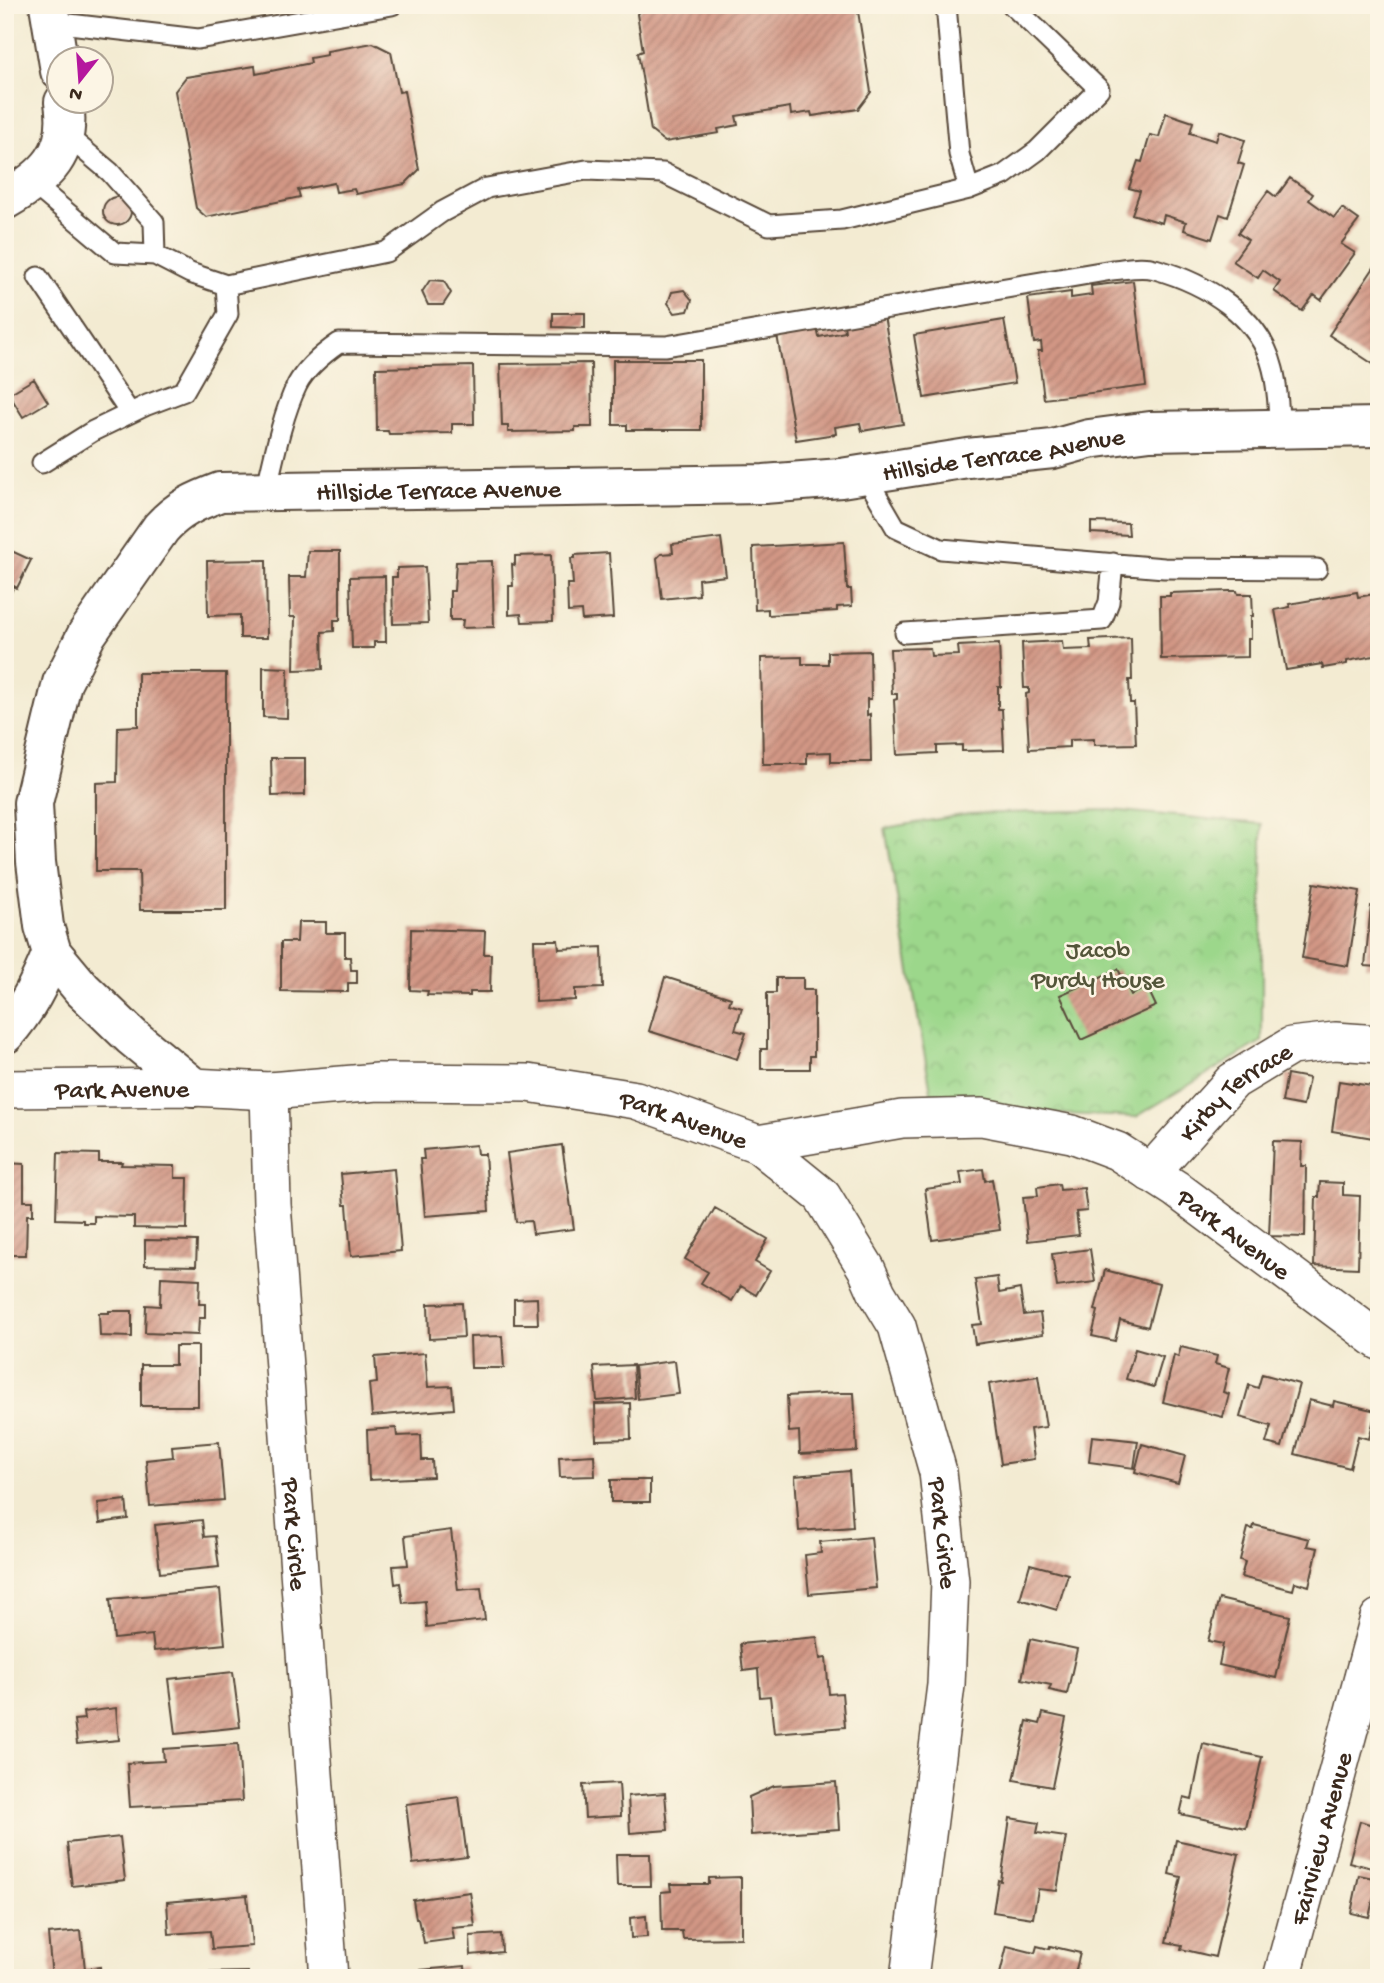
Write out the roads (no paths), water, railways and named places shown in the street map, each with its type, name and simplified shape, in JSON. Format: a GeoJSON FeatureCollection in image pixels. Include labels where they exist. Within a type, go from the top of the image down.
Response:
{"type":"FeatureCollection","features":[{"type":"Feature","properties":{"kind":"street"},"geometry":{"type":"LineString","coordinates":[[50,14],[56,46]]}},
{"type":"Feature","properties":{"kind":"street"},"geometry":{"type":"LineString","coordinates":[[19,192],[48,171],[60,151],[65,118]]}},
{"type":"Feature","properties":{"kind":"street","name":"Hillside Terrace Avenue"},"geometry":{"type":"LineString","coordinates":[[193,1087],[132,1037],[82,989],[52,953],[44,926],[37,874],[33,803],[62,683],[87,634],[174,513],[191,503],[220,492],[764,484],[865,475],[968,458],[1054,449],[1088,439],[1150,431],[1379,427]]}},
{"type":"Feature","properties":{"kind":"street"},"geometry":{"type":"LineString","coordinates":[[5,1034],[25,1011],[52,953]]}},
{"type":"Feature","properties":{"kind":"street","name":"Kirby Terrace"},"geometry":{"type":"LineString","coordinates":[[1150,1173],[1233,1081],[1291,1046],[1335,1041],[1379,1044]]}},
{"type":"Feature","properties":{"kind":"street","name":"Park Avenue"},"geometry":{"type":"LineString","coordinates":[[5,1089],[193,1087],[269,1091],[378,1082],[528,1083],[636,1100],[758,1144],[902,1119],[982,1117],[1072,1134],[1117,1151],[1176,1189],[1379,1341]]}},
{"type":"Feature","properties":{"kind":"street","name":"Park Circle"},"geometry":{"type":"LineString","coordinates":[[269,1091],[272,1204],[329,1978]]}},
{"type":"Feature","properties":{"kind":"street","name":"Park Circle"},"geometry":{"type":"LineString","coordinates":[[758,1144],[822,1196],[866,1268],[897,1326],[938,1472],[950,1581],[946,1685],[909,1978]]}},
{"type":"Feature","properties":{"kind":"street","name":"Fairview Avenue"},"geometry":{"type":"LineString","coordinates":[[1282,1978],[1379,1618]]}},
{"type":"Feature","properties":{"kind":"lane"},"geometry":{"type":"LineString","coordinates":[[50,14],[198,39],[392,5]]}},
{"type":"Feature","properties":{"kind":"lane"},"geometry":{"type":"LineString","coordinates":[[946,5],[959,154],[969,189]]}},
{"type":"Feature","properties":{"kind":"lane"},"geometry":{"type":"LineString","coordinates":[[19,192],[115,253],[155,255],[190,273],[226,285],[386,252],[442,212],[487,188],[586,170],[663,173],[769,225],[842,219],[969,189],[1004,175],[1037,151],[1098,89],[1012,5]]}},
{"type":"Feature","properties":{"kind":"lane"},"geometry":{"type":"LineString","coordinates":[[65,118],[154,222],[155,255]]}},
{"type":"Feature","properties":{"kind":"lane"},"geometry":{"type":"LineString","coordinates":[[266,491],[297,384],[322,354],[339,343],[666,345],[1112,270],[1152,268],[1227,301],[1248,322],[1265,347],[1273,369],[1280,428]]}},
{"type":"Feature","properties":{"kind":"lane"},"geometry":{"type":"LineString","coordinates":[[38,277],[130,413]]}},
{"type":"Feature","properties":{"kind":"lane"},"geometry":{"type":"LineString","coordinates":[[41,463],[93,431],[184,391],[228,314],[226,285]]}},
{"type":"Feature","properties":{"kind":"lane"},"geometry":{"type":"LineString","coordinates":[[865,475],[896,528],[941,549],[1164,568],[1317,569]]}},
{"type":"Feature","properties":{"kind":"lane"},"geometry":{"type":"LineString","coordinates":[[905,633],[1102,620],[1110,602],[1113,563]]}},
{"type":"Feature","properties":{"kind":"park label","name":"Jacob Purdy House"},"geometry":{"type":"Point","coordinates":[1098,962]}}]}
